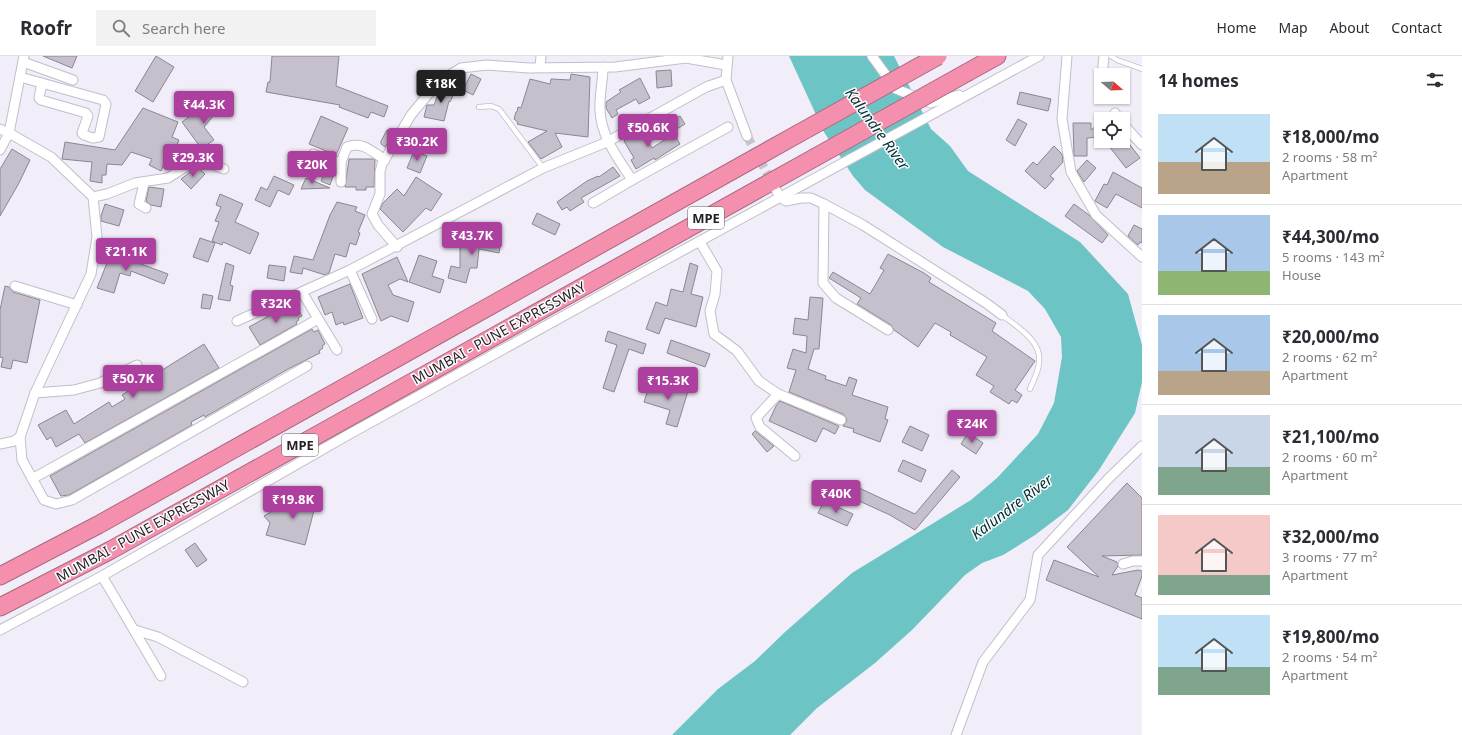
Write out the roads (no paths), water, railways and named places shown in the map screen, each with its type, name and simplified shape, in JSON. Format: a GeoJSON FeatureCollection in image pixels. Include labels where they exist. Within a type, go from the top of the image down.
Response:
{"type":"FeatureCollection","features":[{"type":"Feature","properties":{"kind":"highway","name":"MUMBAI - PUNE EXPRESSWAY"},"geometry":{"type":"LineString","coordinates":[[0,576],[105,521],[938,56]]}},
{"type":"Feature","properties":{"kind":"highway","name":"MUMBAI - PUNE EXPRESSWAY"},"geometry":{"type":"LineString","coordinates":[[0,607],[111,550],[997,56]]}},
{"type":"Feature","properties":{"kind":"street"},"geometry":{"type":"LineString","coordinates":[[540,67],[541,56]]}},
{"type":"Feature","properties":{"kind":"street"},"geometry":{"type":"LineString","coordinates":[[872,56],[896,89],[930,103],[974,91]]}},
{"type":"Feature","properties":{"kind":"street"},"geometry":{"type":"LineString","coordinates":[[0,630],[102,576],[346,436],[700,242],[778,194],[809,182],[1039,56]]}},
{"type":"Feature","properties":{"kind":"street"},"geometry":{"type":"LineString","coordinates":[[1068,56],[1062,119],[1071,172],[1096,215],[1142,257]]}},
{"type":"Feature","properties":{"kind":"street"},"geometry":{"type":"LineString","coordinates":[[1103,68],[1104,56]]}},
{"type":"Feature","properties":{"kind":"street"},"geometry":{"type":"LineString","coordinates":[[397,247],[378,224],[372,214],[380,194],[380,172],[410,115],[430,92],[448,76],[461,68],[487,65],[604,67],[667,58],[728,59],[726,80],[747,136]]}},
{"type":"Feature","properties":{"kind":"street"},"geometry":{"type":"LineString","coordinates":[[0,150],[20,77],[23,59],[73,80]]}},
{"type":"Feature","properties":{"kind":"street"},"geometry":{"type":"LineString","coordinates":[[604,67],[599,108],[600,121],[607,142],[632,180]]}},
{"type":"Feature","properties":{"kind":"street"},"geometry":{"type":"LineString","coordinates":[[20,77],[42,83],[103,100],[106,104],[99,137],[93,138],[82,133],[88,116],[86,113],[41,100],[39,98],[42,83]]}},
{"type":"Feature","properties":{"kind":"street"},"geometry":{"type":"LineString","coordinates":[[237,321],[397,247],[543,168],[607,142],[706,87],[726,80]]}},
{"type":"Feature","properties":{"kind":"street"},"geometry":{"type":"LineString","coordinates":[[593,203],[728,127]]}},
{"type":"Feature","properties":{"kind":"street"},"geometry":{"type":"LineString","coordinates":[[4,131],[51,157],[93,197],[97,237],[91,274],[34,393],[20,437],[22,460],[44,500],[56,504],[72,500],[307,366]]}},
{"type":"Feature","properties":{"kind":"street"},"geometry":{"type":"LineString","coordinates":[[1130,132],[1142,145]]}},
{"type":"Feature","properties":{"kind":"street"},"geometry":{"type":"LineString","coordinates":[[341,182],[341,162],[347,147],[355,144],[361,144],[385,160]]}},
{"type":"Feature","properties":{"kind":"street"},"geometry":{"type":"LineString","coordinates":[[313,154],[330,161],[341,162]]}},
{"type":"Feature","properties":{"kind":"street"},"geometry":{"type":"LineString","coordinates":[[93,197],[107,194],[126,186],[168,178],[198,159],[224,168]]}},
{"type":"Feature","properties":{"kind":"street"},"geometry":{"type":"LineString","coordinates":[[144,183],[139,204],[146,208]]}},
{"type":"Feature","properties":{"kind":"street"},"geometry":{"type":"LineString","coordinates":[[778,194],[786,201],[812,198],[863,225],[986,303],[1002,316]]}},
{"type":"Feature","properties":{"kind":"street"},"geometry":{"type":"LineString","coordinates":[[824,204],[823,283],[836,298],[888,330]]}},
{"type":"Feature","properties":{"kind":"street"},"geometry":{"type":"LineString","coordinates":[[700,242],[718,271],[715,294],[710,311],[714,334],[737,351],[759,381],[778,394],[841,420]]}},
{"type":"Feature","properties":{"kind":"street"},"geometry":{"type":"LineString","coordinates":[[350,270],[372,319]]}},
{"type":"Feature","properties":{"kind":"street"},"geometry":{"type":"LineString","coordinates":[[15,286],[77,305]]}},
{"type":"Feature","properties":{"kind":"street"},"geometry":{"type":"LineString","coordinates":[[302,292],[337,350]]}},
{"type":"Feature","properties":{"kind":"street"},"geometry":{"type":"LineString","coordinates":[[32,479],[318,319]]}},
{"type":"Feature","properties":{"kind":"street"},"geometry":{"type":"LineString","coordinates":[[34,393],[74,390],[100,383],[137,364]]}},
{"type":"Feature","properties":{"kind":"street"},"geometry":{"type":"LineString","coordinates":[[778,394],[756,418],[757,423],[795,456]]}},
{"type":"Feature","properties":{"kind":"street"},"geometry":{"type":"LineString","coordinates":[[0,444],[14,441],[20,437]]}},
{"type":"Feature","properties":{"kind":"street"},"geometry":{"type":"LineString","coordinates":[[956,735],[983,662],[1030,600],[1038,555],[1108,479],[1142,446]]}},
{"type":"Feature","properties":{"kind":"street"},"geometry":{"type":"LineString","coordinates":[[1123,564],[1134,561],[1142,561]]}},
{"type":"Feature","properties":{"kind":"street"},"geometry":{"type":"LineString","coordinates":[[102,576],[161,676]]}},
{"type":"Feature","properties":{"kind":"street"},"geometry":{"type":"LineString","coordinates":[[135,630],[158,637],[243,682]]}},
{"type":"Feature","properties":{"kind":"lane"},"geometry":{"type":"LineString","coordinates":[[1111,56],[1117,60],[1142,69]]}},
{"type":"Feature","properties":{"kind":"lane"},"geometry":{"type":"LineString","coordinates":[[480,107],[491,106],[499,109],[543,168]]}},
{"type":"Feature","properties":{"kind":"lane"},"geometry":{"type":"LineString","coordinates":[[1002,316],[1024,332],[1039,350],[1040,363],[1030,389]]}},
{"type":"Feature","properties":{"kind":"water","name":"Kalundre River"},"geometry":{"type":"Polygon","coordinates":[[[789,56],[894,56],[931,129],[950,146],[968,171],[1080,242],[1128,294],[1142,345],[1142,382],[1135,413],[1099,470],[1068,510],[1035,535],[1003,555],[982,563],[965,575],[912,630],[875,663],[817,708],[790,735],[672,735],[718,689],[755,661],[785,632],[852,573],[971,500],[997,478],[1038,434],[1054,403],[1062,357],[1061,337],[1045,309],[1028,291],[943,247],[865,190],[853,176],[824,132],[789,56]]]}},
{"type":"Feature","properties":{"kind":"tunnel"},"geometry":{"type":"LineString","coordinates":[[747,136],[773,184]]}}]}
